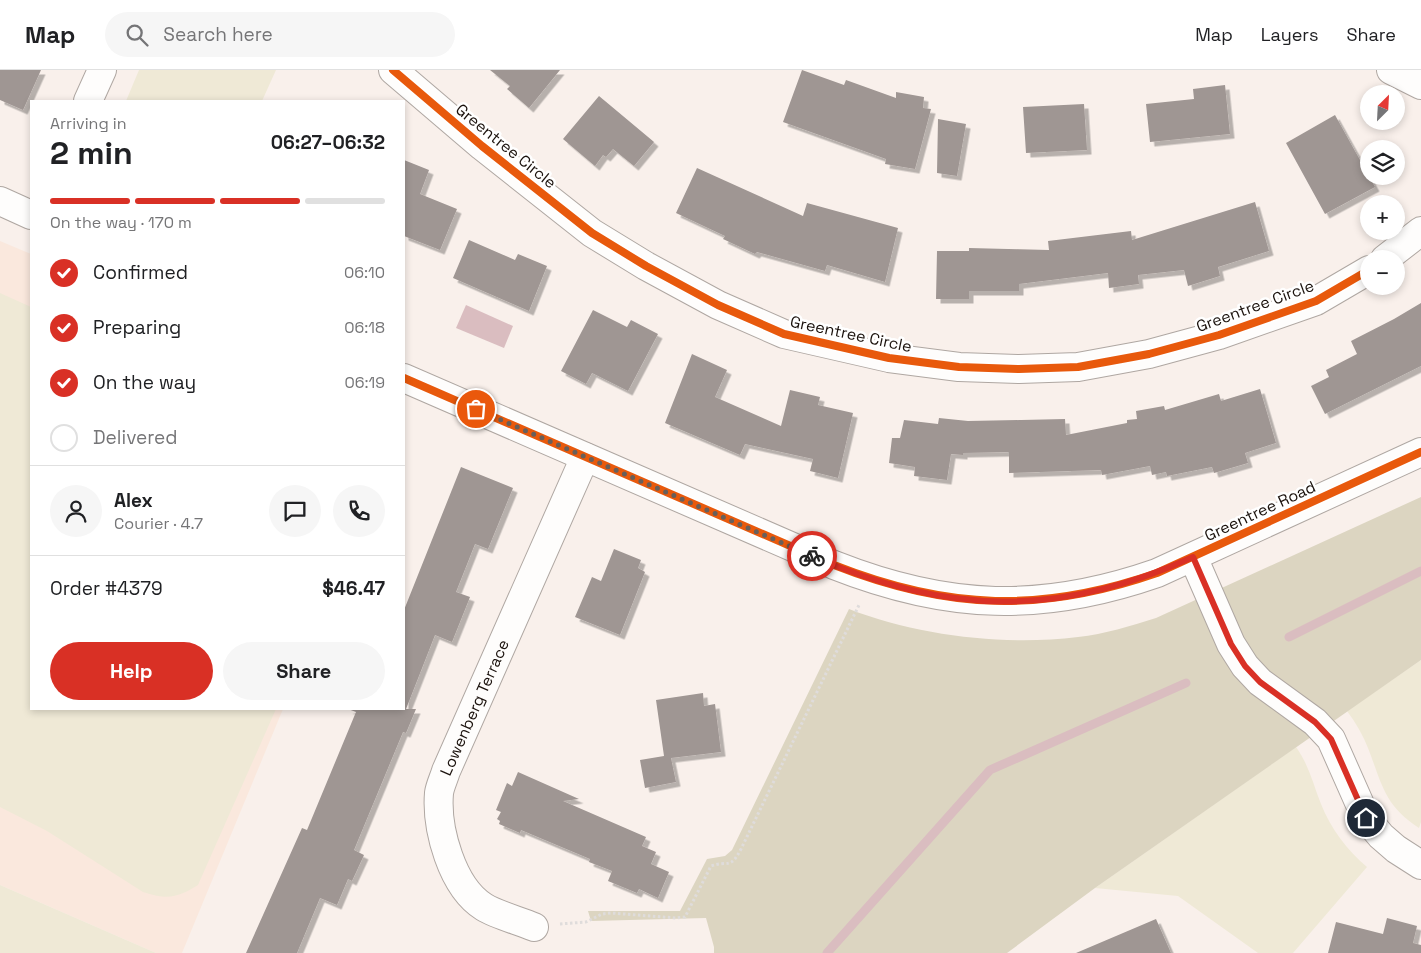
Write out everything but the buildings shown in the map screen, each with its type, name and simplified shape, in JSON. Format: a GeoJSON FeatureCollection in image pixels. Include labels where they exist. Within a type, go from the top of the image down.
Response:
{"type":"FeatureCollection","features":[{"type":"Feature","properties":{"kind":"street"},"geometry":{"type":"LineString","coordinates":[[88,100],[102,70]]}},
{"type":"Feature","properties":{"kind":"street","name":"Greentree Circle"},"geometry":{"type":"LineString","coordinates":[[393,70],[482,146],[592,233],[646,266],[718,305],[784,334],[889,358],[959,367],[1019,369],[1078,367],[1149,354],[1219,336],[1316,301],[1360,275]]}},
{"type":"Feature","properties":{"kind":"street"},"geometry":{"type":"LineString","coordinates":[[1392,70],[1421,85]]}},
{"type":"Feature","properties":{"kind":"street"},"geometry":{"type":"LineString","coordinates":[[0,201],[30,215]]}},
{"type":"Feature","properties":{"kind":"street"},"geometry":{"type":"LineString","coordinates":[[1397,250],[1421,231]]}},
{"type":"Feature","properties":{"kind":"street","name":"Greentree Road"},"geometry":{"type":"LineString","coordinates":[[405,378],[834,565],[870,579],[920,592],[967,600],[1025,602],[1046,600],[1100,591],[1158,573],[1421,452]]}},
{"type":"Feature","properties":{"kind":"street","name":"Lowenberg Terrace"},"geometry":{"type":"LineString","coordinates":[[534,927],[484,908],[458,878],[448,858],[441,831],[440,791],[446,771],[585,457]]}},
{"type":"Feature","properties":{"kind":"street"},"geometry":{"type":"LineString","coordinates":[[1193,557],[1231,644],[1245,666],[1260,682],[1315,722],[1331,739],[1366,818],[1388,843],[1421,865]]}},
{"type":"Feature","properties":{"kind":"path"},"geometry":{"type":"LineString","coordinates":[[534,927],[586,922],[602,914],[611,913],[684,917],[711,866],[733,862],[742,849],[856,614],[870,579]]}},
{"type":"Feature","properties":{"kind":"shaded area"},"geometry":{"type":"Polygon","coordinates":[[[139,70],[276,70],[262,100],[126,100],[139,70]]]}},
{"type":"Feature","properties":{"kind":"shaded area"},"geometry":{"type":"Polygon","coordinates":[[[0,241],[30,254],[30,710],[283,710],[182,953],[156,953],[0,885],[0,241]]]}},
{"type":"Feature","properties":{"kind":"shaded area"},"geometry":{"type":"Polygon","coordinates":[[[0,293],[30,307],[30,710],[276,710],[198,885],[184,893],[165,897],[143,892],[47,831],[0,807],[0,293]]]}},
{"type":"Feature","properties":{"kind":"shaded area"},"geometry":{"type":"Polygon","coordinates":[[[466,305],[513,326],[504,348],[456,328],[466,305]]]}},
{"type":"Feature","properties":{"kind":"shaded area"},"geometry":{"type":"Polygon","coordinates":[[[1421,497],[1421,660],[1095,888],[1007,953],[714,953],[706,918],[591,921],[588,911],[680,911],[707,859],[725,856],[732,850],[849,609],[904,626],[933,632],[991,639],[1050,639],[1098,634],[1156,618],[1421,497]]]}},
{"type":"Feature","properties":{"kind":"shaded area"},"geometry":{"type":"Polygon","coordinates":[[[1421,660],[1421,822],[1419,828],[1398,811],[1391,802],[1381,783],[1364,738],[1347,711],[1421,660]]]}},
{"type":"Feature","properties":{"kind":"shaded area"},"geometry":{"type":"Polygon","coordinates":[[[1296,747],[1308,768],[1321,804],[1330,822],[1346,846],[1367,867],[1293,953],[1258,953],[1178,896],[1095,888],[1296,747]]]}},
{"type":"Feature","properties":{"kind":"shaded area"},"geometry":{"type":"Polygon","coordinates":[[[0,885],[156,953],[0,953],[0,885]]]}},
{"type":"Feature","properties":{"kind":"waterway"},"geometry":{"type":"LineString","coordinates":[[1289,637],[1421,571]]}},
{"type":"Feature","properties":{"kind":"waterway"},"geometry":{"type":"LineString","coordinates":[[827,953],[990,770],[1186,683]]}},
{"type":"Feature","properties":{"kind":"cycle path"},"geometry":{"type":"LineString","coordinates":[[393,70],[482,146],[592,233],[646,266],[718,305],[784,334],[889,358],[959,367],[1019,369],[1078,367],[1149,354],[1219,335],[1316,301],[1360,275]]}},
{"type":"Feature","properties":{"kind":"cycle path"},"geometry":{"type":"LineString","coordinates":[[405,378],[834,565],[876,580],[916,591],[956,598],[995,601],[1034,600],[1074,595],[1115,586],[1157,573],[1421,452]]}},
{"type":"Feature","properties":{"kind":"way so far"},"geometry":{"type":"LineString","coordinates":[[476,409],[812,556]]}},
{"type":"Feature","properties":{"kind":"route"},"geometry":{"type":"LineString","coordinates":[[812,556],[895,587],[985,602],[1046,600],[1100,591],[1158,573],[1193,557],[1231,644],[1245,666],[1260,682],[1315,722],[1331,739],[1366,818]]}}]}
